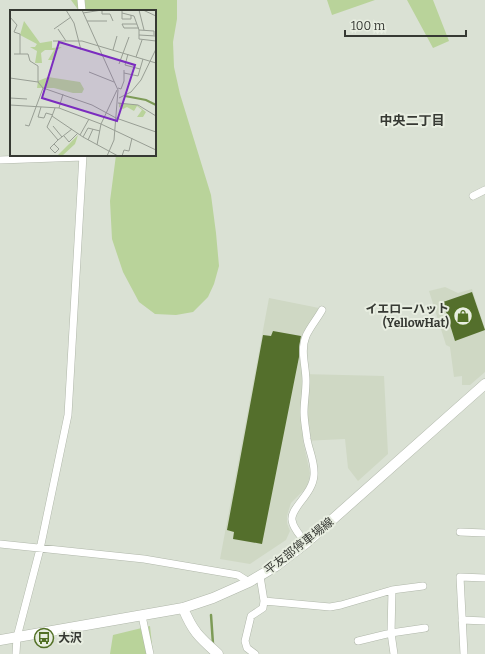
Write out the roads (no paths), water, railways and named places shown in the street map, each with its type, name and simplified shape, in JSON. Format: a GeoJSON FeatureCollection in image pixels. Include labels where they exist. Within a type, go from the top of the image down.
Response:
{"type":"FeatureCollection","features":[{"type":"Feature","properties":{"kind":"main road","name":"平友部停車場線"},"geometry":{"type":"LineString","coordinates":[[0,640],[183,608],[213,598],[249,582],[276,566],[306,543],[485,384]]}},
{"type":"Feature","properties":{"kind":"main road"},"geometry":{"type":"LineString","coordinates":[[183,608],[193,630],[218,654]]}},
{"type":"Feature","properties":{"kind":"street"},"geometry":{"type":"LineString","coordinates":[[81,0],[82,10]]}},
{"type":"Feature","properties":{"kind":"street"},"geometry":{"type":"LineString","coordinates":[[0,160],[83,156],[68,415],[40,548],[17,637],[16,654]]}},
{"type":"Feature","properties":{"kind":"street"},"geometry":{"type":"LineString","coordinates":[[473,196],[485,190]]}},
{"type":"Feature","properties":{"kind":"street"},"geometry":{"type":"LineString","coordinates":[[306,543],[296,530],[292,520],[296,508],[307,496],[313,485],[315,474],[313,460],[307,441],[304,411],[306,381],[303,348],[306,336],[322,310]]}},
{"type":"Feature","properties":{"kind":"street"},"geometry":{"type":"LineString","coordinates":[[460,532],[485,533]]}},
{"type":"Feature","properties":{"kind":"street"},"geometry":{"type":"LineString","coordinates":[[0,544],[144,559],[238,575],[249,582]]}},
{"type":"Feature","properties":{"kind":"street"},"geometry":{"type":"LineString","coordinates":[[255,654],[247,648],[245,641],[251,616],[263,608],[264,601],[260,576]]}},
{"type":"Feature","properties":{"kind":"street"},"geometry":{"type":"LineString","coordinates":[[464,654],[460,577],[485,578]]}},
{"type":"Feature","properties":{"kind":"street"},"geometry":{"type":"LineString","coordinates":[[264,601],[330,607],[392,590],[423,586]]}},
{"type":"Feature","properties":{"kind":"street"},"geometry":{"type":"LineString","coordinates":[[392,590],[391,633],[394,654]]}},
{"type":"Feature","properties":{"kind":"street"},"geometry":{"type":"LineString","coordinates":[[142,616],[150,654]]}},
{"type":"Feature","properties":{"kind":"street"},"geometry":{"type":"LineString","coordinates":[[462,620],[485,621]]}},
{"type":"Feature","properties":{"kind":"street"},"geometry":{"type":"LineString","coordinates":[[358,641],[391,633],[425,628]]}},
{"type":"Feature","properties":{"kind":"waterway"},"geometry":{"type":"LineString","coordinates":[[211,615],[213,644]]}},
{"type":"Feature","properties":{"kind":"place","name":"イエローハット (YellowHat)"},"geometry":{"type":"Point","coordinates":[463,316]}},
{"type":"Feature","properties":{"kind":"place","name":"大沢"},"geometry":{"type":"Point","coordinates":[44,638]}},
{"type":"Feature","properties":{"kind":"district","name":"中央二丁目"},"geometry":{"type":"Point","coordinates":[412,120]}}]}
